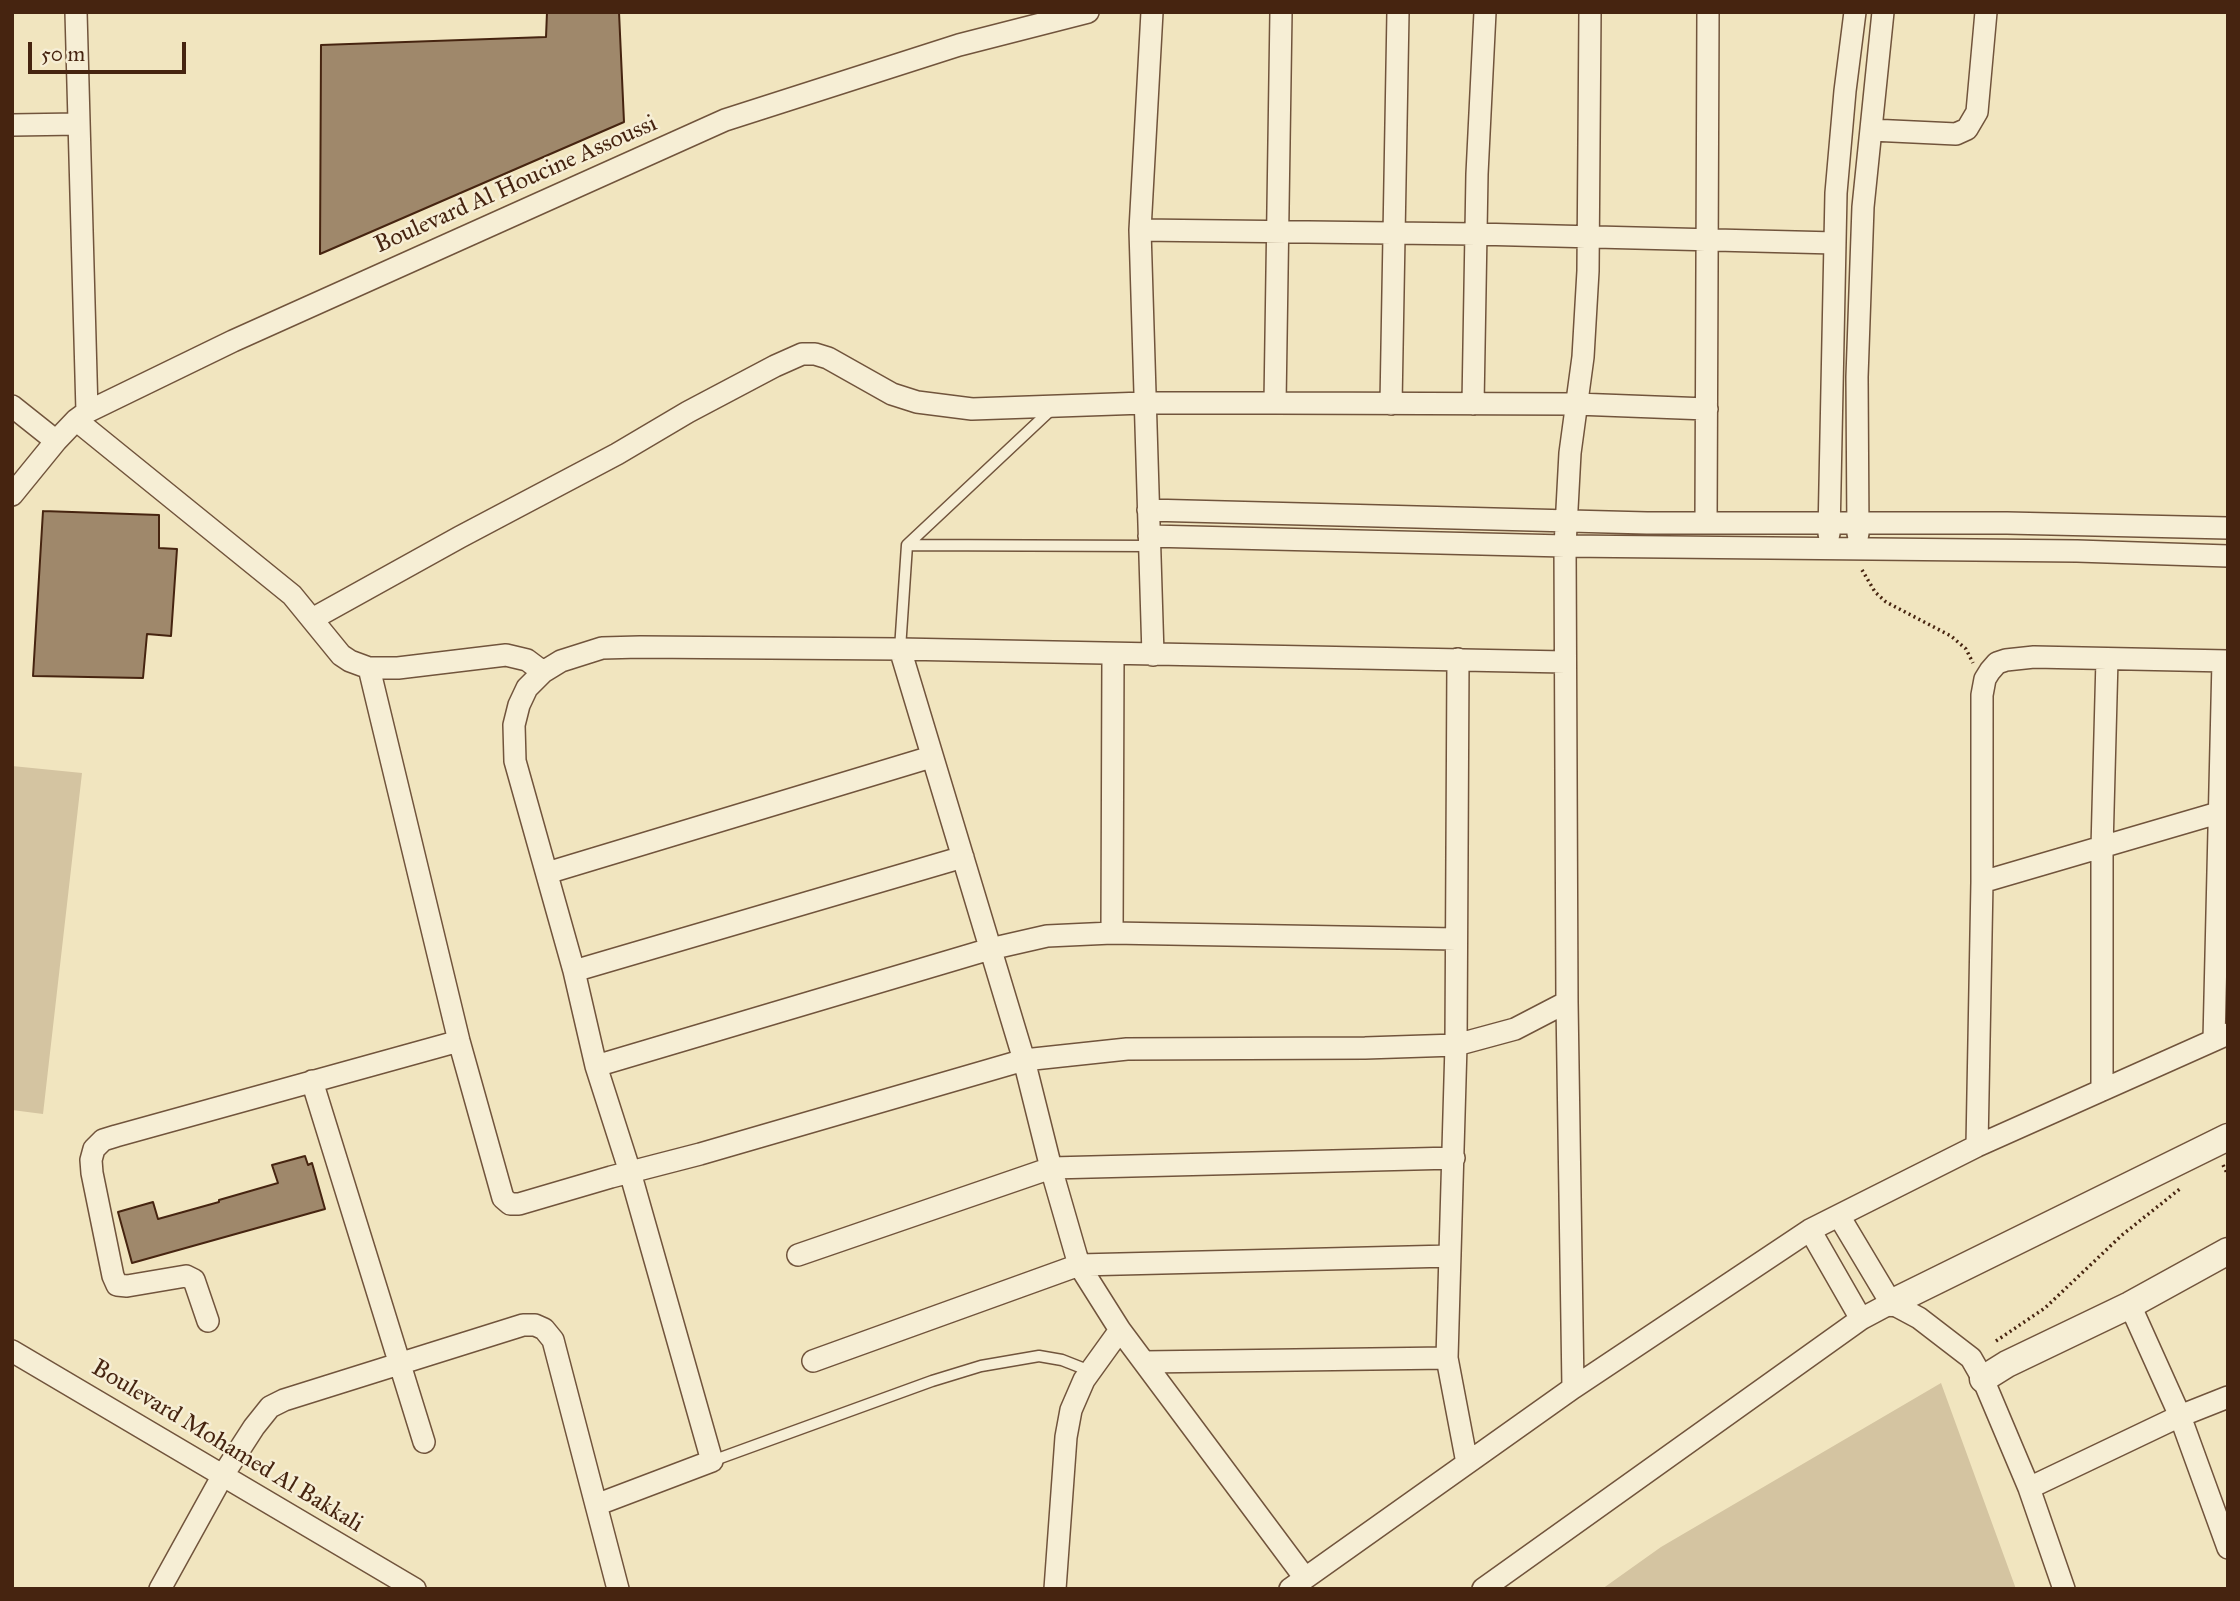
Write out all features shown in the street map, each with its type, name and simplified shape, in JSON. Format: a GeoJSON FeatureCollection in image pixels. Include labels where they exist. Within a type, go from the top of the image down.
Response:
{"type":"FeatureCollection","features":[{"type":"Feature","properties":{"kind":"street"},"geometry":{"type":"LineString","coordinates":[[76,12],[81,416],[292,595],[350,662],[369,668],[398,668],[506,655],[527,660],[543,672]]}},
{"type":"Feature","properties":{"kind":"street","name":"Boulevard Al Houcine Assoussi"},"geometry":{"type":"LineString","coordinates":[[12,495],[55,441],[81,416],[233,341],[725,120],[959,45],[1088,12]]}},
{"type":"Feature","properties":{"kind":"street"},"geometry":{"type":"LineString","coordinates":[[1152,12],[1140,230],[1153,655]]}},
{"type":"Feature","properties":{"kind":"street"},"geometry":{"type":"LineString","coordinates":[[1275,403],[1281,12]]}},
{"type":"Feature","properties":{"kind":"street"},"geometry":{"type":"LineString","coordinates":[[1391,404],[1398,12]]}},
{"type":"Feature","properties":{"kind":"street"},"geometry":{"type":"LineString","coordinates":[[1474,404],[1476,234],[1485,12]]}},
{"type":"Feature","properties":{"kind":"street"},"geometry":{"type":"LineString","coordinates":[[1573,1388],[1567,1002],[1565,546],[1570,453],[1583,357],[1588,236],[1590,12]]}},
{"type":"Feature","properties":{"kind":"street"},"geometry":{"type":"LineString","coordinates":[[1706,523],[1708,12]]}},
{"type":"Feature","properties":{"kind":"street"},"geometry":{"type":"LineString","coordinates":[[1829,550],[1835,243],[1841,127],[1855,12]]}},
{"type":"Feature","properties":{"kind":"street"},"geometry":{"type":"LineString","coordinates":[[1857,550],[1857,377],[1863,207],[1882,12]]}},
{"type":"Feature","properties":{"kind":"street"},"geometry":{"type":"LineString","coordinates":[[1871,130],[1956,134],[1967,129],[1977,112],[1986,12]]}},
{"type":"Feature","properties":{"kind":"street"},"geometry":{"type":"LineString","coordinates":[[12,125],[79,124]]}},
{"type":"Feature","properties":{"kind":"street"},"geometry":{"type":"LineString","coordinates":[[1140,230],[1708,238],[1835,243]]}},
{"type":"Feature","properties":{"kind":"street"},"geometry":{"type":"LineString","coordinates":[[314,618],[607,460],[688,412],[802,354],[828,358],[892,394],[917,402],[972,410],[1144,403],[1576,404],[1707,409]]}},
{"type":"Feature","properties":{"kind":"street"},"geometry":{"type":"LineString","coordinates":[[12,406],[55,441]]}},
{"type":"Feature","properties":{"kind":"street"},"geometry":{"type":"LineString","coordinates":[[1148,510],[1566,521],[2228,528]]}},
{"type":"Feature","properties":{"kind":"street"},"geometry":{"type":"LineString","coordinates":[[1149,541],[2077,551],[2228,556]]}},
{"type":"Feature","properties":{"kind":"street"},"geometry":{"type":"LineString","coordinates":[[596,1505],[712,1461],[630,1172],[596,1066],[574,971],[514,761],[513,742],[519,705],[527,688],[543,672],[561,661],[602,648],[900,649],[1565,662]]}},
{"type":"Feature","properties":{"kind":"street"},"geometry":{"type":"LineString","coordinates":[[900,649],[1024,1060],[1079,1265],[1120,1330],[1298,1583],[1573,1388],[1810,1230],[1977,1146],[2221,1037],[2225,661],[2034,657],[2006,660],[1997,663],[1990,671],[1982,695],[1977,1146]]}},
{"type":"Feature","properties":{"kind":"street"},"geometry":{"type":"LineString","coordinates":[[1112,933],[1114,654]]}},
{"type":"Feature","properties":{"kind":"street"},"geometry":{"type":"LineString","coordinates":[[1458,659],[1456,1045],[1447,1358],[1467,1463]]}},
{"type":"Feature","properties":{"kind":"street"},"geometry":{"type":"LineString","coordinates":[[2102,1090],[2102,848],[2107,659]]}},
{"type":"Feature","properties":{"kind":"street"},"geometry":{"type":"LineString","coordinates":[[369,668],[459,1041],[503,1198],[510,1204],[519,1204],[713,1150],[1024,1060],[1127,1049],[1456,1045],[1515,1029],[1567,1002]]}},
{"type":"Feature","properties":{"kind":"street"},"geometry":{"type":"LineString","coordinates":[[547,873],[932,757]]}},
{"type":"Feature","properties":{"kind":"street"},"geometry":{"type":"LineString","coordinates":[[1982,882],[2223,811]]}},
{"type":"Feature","properties":{"kind":"street"},"geometry":{"type":"LineString","coordinates":[[574,971],[963,857]]}},
{"type":"Feature","properties":{"kind":"street"},"geometry":{"type":"LineString","coordinates":[[596,1066],[990,949],[1046,936],[1112,933],[1456,939]]}},
{"type":"Feature","properties":{"kind":"street"},"geometry":{"type":"LineString","coordinates":[[208,1321],[194,1280],[186,1276],[127,1286],[117,1285],[92,1173],[94,1149],[103,1140],[459,1041]]}},
{"type":"Feature","properties":{"kind":"street"},"geometry":{"type":"LineString","coordinates":[[312,1081],[424,1443]]}},
{"type":"Feature","properties":{"kind":"street"},"geometry":{"type":"LineString","coordinates":[[1483,1589],[1861,1319],[2225,1149]]}},
{"type":"Feature","properties":{"kind":"street"},"geometry":{"type":"LineString","coordinates":[[798,1255],[1051,1168],[1454,1158]]}},
{"type":"Feature","properties":{"kind":"street"},"geometry":{"type":"LineString","coordinates":[[1839,1216],[1891,1303],[1919,1318],[1977,1368],[2029,1488],[2064,1589]]}},
{"type":"Feature","properties":{"kind":"street"},"geometry":{"type":"LineString","coordinates":[[1810,1230],[1861,1319]]}},
{"type":"Feature","properties":{"kind":"street"},"geometry":{"type":"LineString","coordinates":[[1977,1368],[2007,1364],[2130,1305],[2228,1251]]}},
{"type":"Feature","properties":{"kind":"street"},"geometry":{"type":"LineString","coordinates":[[813,1361],[1079,1265],[1450,1256]]}},
{"type":"Feature","properties":{"kind":"street"},"geometry":{"type":"LineString","coordinates":[[2130,1305],[2180,1416],[2228,1548]]}},
{"type":"Feature","properties":{"kind":"street"},"geometry":{"type":"LineString","coordinates":[[160,1589],[223,1475],[270,1407],[284,1400],[523,1325],[535,1325],[544,1329],[553,1340],[618,1589]]}},
{"type":"Feature","properties":{"kind":"street"},"geometry":{"type":"LineString","coordinates":[[1055,1589],[1066,1437],[1071,1410],[1090,1371],[1120,1330]]}},
{"type":"Feature","properties":{"kind":"street","name":"Boulevard Mohamed Al Bakkali"},"geometry":{"type":"LineString","coordinates":[[12,1351],[415,1589]]}},
{"type":"Feature","properties":{"kind":"street"},"geometry":{"type":"LineString","coordinates":[[1144,1362],[1447,1358]]}},
{"type":"Feature","properties":{"kind":"street"},"geometry":{"type":"LineString","coordinates":[[2029,1488],[2228,1396]]}},
{"type":"Feature","properties":{"kind":"lane"},"geometry":{"type":"LineString","coordinates":[[900,649],[906,545],[1053,408]]}},
{"type":"Feature","properties":{"kind":"lane"},"geometry":{"type":"LineString","coordinates":[[906,545],[1149,541]]}},
{"type":"Feature","properties":{"kind":"lane"},"geometry":{"type":"LineString","coordinates":[[712,1461],[932,1381],[981,1366],[1039,1356],[1062,1360],[1090,1371]]}},
{"type":"Feature","properties":{"kind":"path"},"geometry":{"type":"LineString","coordinates":[[1857,550],[1862,571],[1875,593],[1886,602],[1951,636],[1966,649],[1982,695]]}},
{"type":"Feature","properties":{"kind":"path"},"geometry":{"type":"LineString","coordinates":[[2225,1149],[2228,1160]]}},
{"type":"Feature","properties":{"kind":"path"},"geometry":{"type":"LineString","coordinates":[[1977,1368],[2122,1235],[2189,1181]]}},
{"type":"Feature","properties":{"kind":"shaded area"},"geometry":{"type":"Polygon","coordinates":[[[12,766],[82,773],[43,1114],[12,1110],[12,766]]]}},
{"type":"Feature","properties":{"kind":"shaded area"},"geometry":{"type":"Polygon","coordinates":[[[1941,1383],[2016,1589],[1602,1589],[1661,1547],[1941,1383]]]}},
{"type":"Feature","properties":{"kind":"building"},"geometry":{"type":"Polygon","coordinates":[[[547,12],[619,12],[624,122],[320,254],[321,45],[546,37],[547,12]]]}},
{"type":"Feature","properties":{"kind":"building"},"geometry":{"type":"Polygon","coordinates":[[[43,511],[159,515],[159,548],[177,549],[171,636],[147,634],[143,678],[33,676],[43,511]]]}},
{"type":"Feature","properties":{"kind":"building"},"geometry":{"type":"Polygon","coordinates":[[[305,1156],[308,1165],[312,1163],[325,1209],[132,1263],[118,1212],[153,1202],[158,1219],[219,1202],[278,1183],[272,1165],[305,1156]]]}}]}
